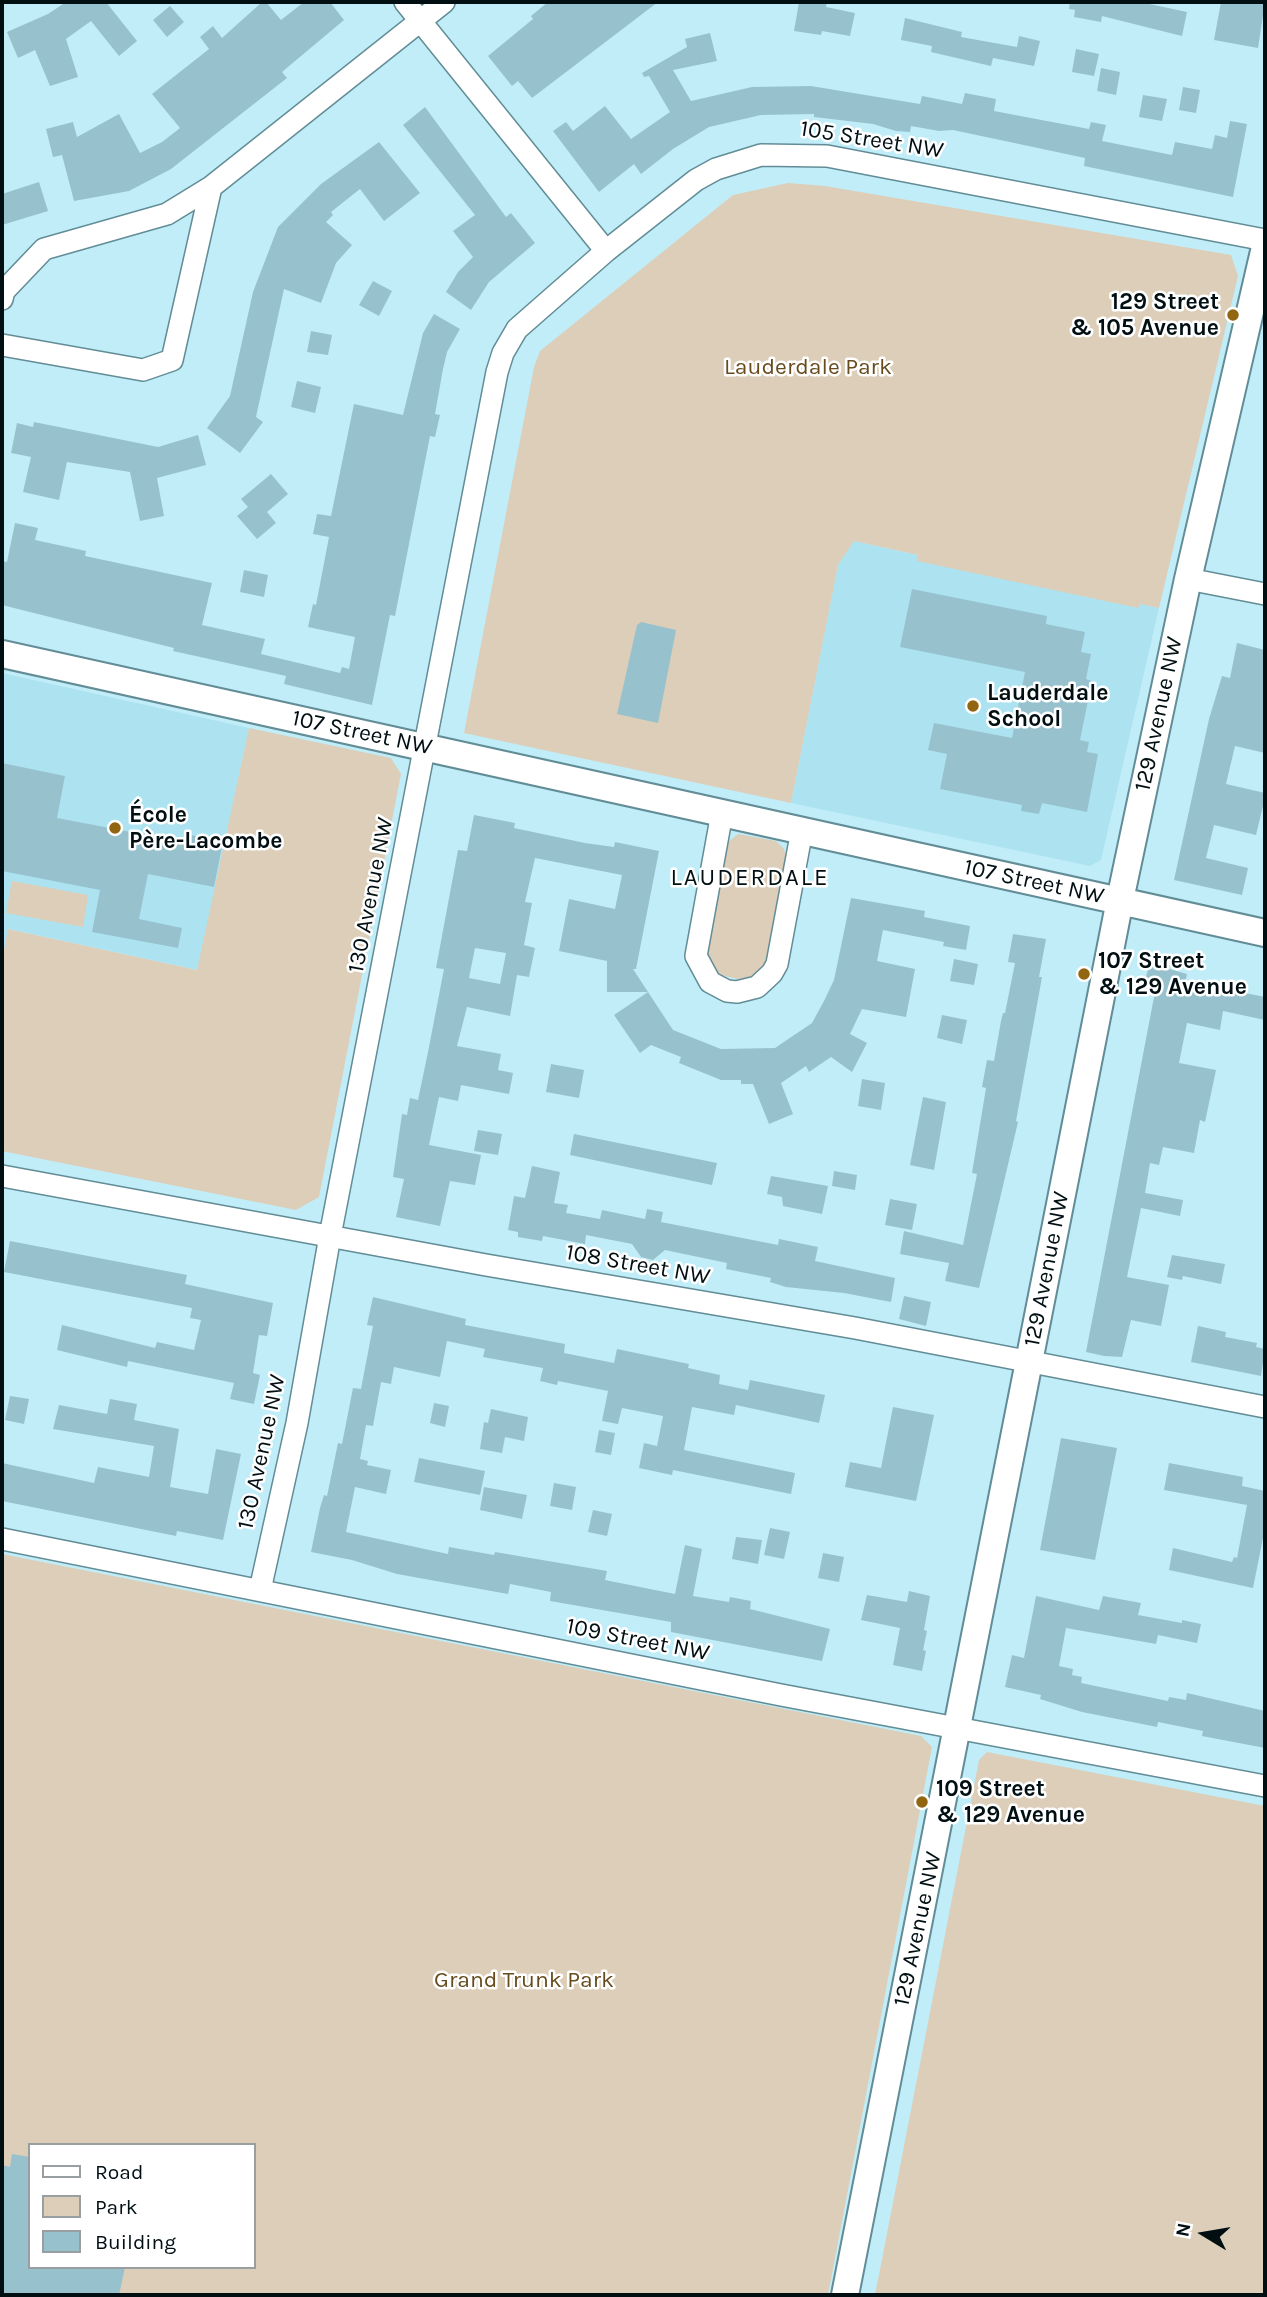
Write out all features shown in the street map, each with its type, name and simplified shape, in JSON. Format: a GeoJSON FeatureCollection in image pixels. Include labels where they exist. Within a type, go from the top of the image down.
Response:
{"type":"FeatureCollection","features":[{"type":"Feature","properties":{"kind":"street"},"geometry":{"type":"LineString","coordinates":[[405,2],[606,251]]}},
{"type":"Feature","properties":{"kind":"street"},"geometry":{"type":"LineString","coordinates":[[2,299],[4,291],[44,248],[167,214],[211,187],[444,2]]}},
{"type":"Feature","properties":{"kind":"street","name":"105 Street NW"},"geometry":{"type":"LineString","coordinates":[[606,251],[706,175],[738,160],[783,153],[827,156],[1265,240]]}},
{"type":"Feature","properties":{"kind":"street"},"geometry":{"type":"LineString","coordinates":[[2,345],[143,370],[172,360],[211,187]]}},
{"type":"Feature","properties":{"kind":"street","name":"129 Avenue NW"},"geometry":{"type":"LineString","coordinates":[[845,2295],[959,1727],[1119,900],[1188,579],[1265,247]]}},
{"type":"Feature","properties":{"kind":"street","name":"130 Avenue NW"},"geometry":{"type":"LineString","coordinates":[[260,1591],[297,1423],[330,1236],[503,353],[527,319],[606,251]]}},
{"type":"Feature","properties":{"kind":"street"},"geometry":{"type":"LineString","coordinates":[[1188,579],[1265,594]]}},
{"type":"Feature","properties":{"kind":"street","name":"107 Street NW"},"geometry":{"type":"LineString","coordinates":[[2,654],[1265,933]]}},
{"type":"Feature","properties":{"kind":"street"},"geometry":{"type":"LineString","coordinates":[[722,813],[696,956],[710,982],[727,990],[737,992],[757,987],[772,973],[777,964],[802,830]]}},
{"type":"Feature","properties":{"kind":"street","name":"108 Street NW"},"geometry":{"type":"LineString","coordinates":[[2,1176],[855,1328],[1265,1407]]}},
{"type":"Feature","properties":{"kind":"street","name":"109 Street NW"},"geometry":{"type":"LineString","coordinates":[[2,1539],[781,1695],[1265,1786]]}},
{"type":"Feature","properties":{"kind":"shaded area","name":"Lauderdale School"},"geometry":{"type":"Polygon","coordinates":[[[854,541],[1159,608],[1101,860],[1090,866],[791,803],[838,564],[854,541]]]}},
{"type":"Feature","properties":{"kind":"shaded area","name":"École Père-Lacombe"},"geometry":{"type":"Polygon","coordinates":[[[2,673],[249,728],[198,970],[9,929],[2,961],[2,673]]]}},
{"type":"Feature","properties":{"kind":"green space","name":"Lauderdale Park"},"geometry":{"type":"Polygon","coordinates":[[[788,183],[825,186],[1231,255],[1238,276],[1159,608],[1140,604],[1138,608],[917,561],[918,555],[854,541],[838,565],[791,803],[464,733],[534,367],[540,351],[733,195],[788,183]]]}},
{"type":"Feature","properties":{"kind":"green space"},"geometry":{"type":"Polygon","coordinates":[[[249,728],[391,758],[401,774],[319,1197],[296,1210],[2,1151],[2,961],[8,929],[197,970],[249,728]]]}},
{"type":"Feature","properties":{"kind":"green space"},"geometry":{"type":"Polygon","coordinates":[[[738,834],[776,841],[784,849],[787,860],[767,965],[758,977],[743,980],[715,974],[704,956],[725,849],[728,842],[738,834]]]}},
{"type":"Feature","properties":{"kind":"green space"},"geometry":{"type":"Polygon","coordinates":[[[12,881],[88,895],[83,927],[6,913],[12,881]]]}},
{"type":"Feature","properties":{"kind":"green space","name":"Grand Trunk Park"},"geometry":{"type":"Polygon","coordinates":[[[2,1554],[921,1736],[932,1747],[828,2295],[2,2295],[2,1554]]]}},
{"type":"Feature","properties":{"kind":"green space"},"geometry":{"type":"Polygon","coordinates":[[[987,1752],[1265,1806],[1265,2295],[875,2295],[979,1760],[987,1752]]]}},
{"type":"Feature","properties":{"kind":"building"},"geometry":{"type":"Polygon","coordinates":[[[66,2],[106,2],[137,41],[119,56],[91,21],[66,39],[78,77],[50,86],[35,50],[18,58],[7,32],[48,14],[66,2]]]}},
{"type":"Feature","properties":{"kind":"building"},"geometry":{"type":"Polygon","coordinates":[[[262,2],[266,2],[281,20],[304,2],[330,2],[344,20],[282,72],[287,78],[171,169],[129,191],[74,201],[62,155],[53,157],[46,129],[73,122],[77,137],[119,114],[140,153],[162,142],[180,128],[152,94],[209,49],[200,37],[213,26],[222,38],[262,2]]]}},
{"type":"Feature","properties":{"kind":"building"},"geometry":{"type":"Polygon","coordinates":[[[548,2],[658,2],[532,98],[518,81],[512,86],[488,56],[533,19],[531,16],[548,2]]]}},
{"type":"Feature","properties":{"kind":"building"},"geometry":{"type":"Polygon","coordinates":[[[799,2],[827,2],[826,7],[855,13],[850,36],[822,31],[821,35],[794,31],[799,2]]]}},
{"type":"Feature","properties":{"kind":"building"},"geometry":{"type":"Polygon","coordinates":[[[1070,2],[1140,2],[1187,12],[1182,36],[1102,16],[1101,22],[1074,17],[1075,10],[1069,9],[1070,2]]]}},
{"type":"Feature","properties":{"kind":"building"},"geometry":{"type":"Polygon","coordinates":[[[1221,2],[1265,2],[1258,48],[1214,40],[1221,2]]]}},
{"type":"Feature","properties":{"kind":"building"},"geometry":{"type":"Polygon","coordinates":[[[170,6],[184,22],[167,37],[153,20],[170,6]]]}},
{"type":"Feature","properties":{"kind":"building"},"geometry":{"type":"Polygon","coordinates":[[[905,18],[962,32],[961,37],[1017,47],[1019,36],[1040,41],[1034,66],[993,58],[991,66],[931,52],[932,46],[901,40],[905,18]]]}},
{"type":"Feature","properties":{"kind":"building"},"geometry":{"type":"Polygon","coordinates":[[[710,33],[717,61],[673,70],[691,101],[752,87],[811,86],[920,104],[922,96],[962,104],[965,93],[996,99],[994,111],[1089,129],[1091,122],[1106,125],[1102,141],[1172,155],[1175,142],[1212,149],[1215,135],[1227,138],[1230,121],[1247,124],[1233,197],[1084,166],[1085,158],[953,130],[939,131],[911,126],[910,132],[896,131],[873,124],[814,117],[814,114],[761,115],[709,127],[673,149],[641,174],[634,164],[599,192],[553,131],[566,122],[573,131],[605,106],[631,139],[670,112],[649,76],[644,77],[642,73],[687,47],[685,39],[710,33]]]}},
{"type":"Feature","properties":{"kind":"building"},"geometry":{"type":"Polygon","coordinates":[[[1076,49],[1099,54],[1094,76],[1072,72],[1076,49]]]}},
{"type":"Feature","properties":{"kind":"building"},"geometry":{"type":"Polygon","coordinates":[[[1101,68],[1120,72],[1116,95],[1097,91],[1101,68]]]}},
{"type":"Feature","properties":{"kind":"building"},"geometry":{"type":"Polygon","coordinates":[[[1183,87],[1200,90],[1196,113],[1179,110],[1183,87]]]}},
{"type":"Feature","properties":{"kind":"building"},"geometry":{"type":"Polygon","coordinates":[[[1143,95],[1167,99],[1162,121],[1139,117],[1143,95]]]}},
{"type":"Feature","properties":{"kind":"building"},"geometry":{"type":"Polygon","coordinates":[[[425,107],[506,217],[511,213],[535,243],[489,282],[471,310],[446,292],[458,272],[473,257],[453,231],[475,215],[403,125],[425,107]]]}},
{"type":"Feature","properties":{"kind":"building"},"geometry":{"type":"Polygon","coordinates":[[[379,142],[420,193],[384,221],[360,189],[331,212],[333,215],[326,222],[352,245],[336,263],[321,303],[284,289],[256,417],[263,422],[240,453],[207,428],[230,396],[253,292],[278,227],[321,184],[379,142]]]}},
{"type":"Feature","properties":{"kind":"building"},"geometry":{"type":"Polygon","coordinates":[[[39,182],[48,211],[2,225],[2,194],[39,182]]]}},
{"type":"Feature","properties":{"kind":"building"},"geometry":{"type":"Polygon","coordinates":[[[373,281],[392,291],[379,316],[359,305],[373,281]]]}},
{"type":"Feature","properties":{"kind":"building"},"geometry":{"type":"Polygon","coordinates":[[[434,314],[460,329],[447,352],[443,369],[435,414],[440,415],[435,437],[430,436],[395,616],[390,615],[372,705],[284,684],[286,676],[173,651],[174,648],[2,605],[2,561],[7,562],[15,523],[38,528],[35,540],[86,551],[85,556],[212,583],[202,625],[265,639],[261,654],[340,673],[342,667],[349,669],[355,637],[308,627],[313,604],[316,605],[329,537],[313,534],[317,514],[331,516],[354,404],[403,415],[423,333],[434,314]]]}},
{"type":"Feature","properties":{"kind":"building"},"geometry":{"type":"Polygon","coordinates":[[[311,331],[332,335],[328,355],[307,352],[311,331]]]}},
{"type":"Feature","properties":{"kind":"building"},"geometry":{"type":"Polygon","coordinates":[[[297,381],[321,387],[315,413],[291,407],[297,381]]]}},
{"type":"Feature","properties":{"kind":"building"},"geometry":{"type":"Polygon","coordinates":[[[34,422],[158,447],[198,435],[206,465],[157,478],[164,516],[140,521],[130,472],[67,462],[59,500],[23,492],[31,457],[11,453],[17,423],[33,427],[34,422]]]}},
{"type":"Feature","properties":{"kind":"building"},"geometry":{"type":"Polygon","coordinates":[[[271,474],[288,494],[267,512],[276,523],[257,539],[237,516],[248,507],[241,499],[271,474]]]}},
{"type":"Feature","properties":{"kind":"building"},"geometry":{"type":"Polygon","coordinates":[[[244,570],[268,575],[264,597],[240,592],[244,570]]]}},
{"type":"Feature","properties":{"kind":"building"},"geometry":{"type":"Polygon","coordinates":[[[912,589],[1047,616],[1046,624],[1085,632],[1081,652],[1091,654],[1086,679],[1092,681],[1080,740],[1089,742],[1087,752],[1098,754],[1087,812],[1042,803],[1039,814],[1021,811],[1022,805],[940,789],[947,754],[928,750],[934,723],[1012,738],[1025,672],[900,647],[912,589]]]}},
{"type":"Feature","properties":{"kind":"building"},"geometry":{"type":"Polygon","coordinates":[[[641,622],[676,630],[658,723],[617,714],[637,625],[641,622]]]}},
{"type":"Feature","properties":{"kind":"building"},"geometry":{"type":"Polygon","coordinates":[[[1237,643],[1265,650],[1265,753],[1235,746],[1226,784],[1265,793],[1265,798],[1256,835],[1214,825],[1206,858],[1248,868],[1242,895],[1174,880],[1209,719],[1222,676],[1230,678],[1237,643]]]}},
{"type":"Feature","properties":{"kind":"building"},"geometry":{"type":"Polygon","coordinates":[[[2,763],[65,776],[57,818],[184,842],[185,834],[223,841],[214,887],[148,874],[139,919],[182,928],[178,948],[92,932],[100,890],[2,871],[2,763]]]}},
{"type":"Feature","properties":{"kind":"building"},"geometry":{"type":"Polygon","coordinates":[[[474,815],[515,823],[514,828],[585,843],[614,847],[615,842],[659,851],[636,969],[633,969],[648,992],[607,992],[607,961],[559,951],[569,899],[615,909],[622,875],[535,858],[525,902],[532,903],[524,945],[535,948],[529,977],[517,975],[510,1016],[467,1007],[457,1046],[501,1054],[498,1070],[513,1073],[509,1094],[461,1085],[458,1101],[439,1097],[429,1145],[481,1155],[475,1185],[450,1181],[440,1226],[396,1217],[404,1179],[393,1177],[402,1114],[407,1115],[410,1098],[418,1100],[428,1052],[444,969],[436,968],[458,850],[467,851],[474,815]],[[475,948],[469,978],[500,984],[506,953],[475,948]]]}},
{"type":"Feature","properties":{"kind":"building"},"geometry":{"type":"Polygon","coordinates":[[[851,898],[925,911],[924,917],[970,926],[966,950],[943,946],[944,942],[883,930],[877,961],[915,969],[906,1017],[862,1009],[850,1034],[867,1043],[852,1072],[831,1057],[809,1072],[806,1066],[781,1083],[793,1114],[769,1124],[753,1084],[741,1084],[741,1080],[721,1080],[679,1063],[681,1057],[651,1045],[640,1053],[614,1015],[648,992],[673,1030],[721,1049],[775,1048],[812,1023],[824,1001],[834,980],[851,898]]]}},
{"type":"Feature","properties":{"kind":"building"},"geometry":{"type":"Polygon","coordinates":[[[1013,934],[1046,939],[1039,977],[1042,977],[1016,1121],[1018,1122],[979,1288],[945,1281],[949,1263],[900,1254],[904,1231],[963,1245],[977,1174],[972,1173],[986,1088],[982,1087],[987,1060],[994,1061],[1015,963],[1008,962],[1013,934]]]}},
{"type":"Feature","properties":{"kind":"building"},"geometry":{"type":"Polygon","coordinates":[[[954,959],[978,964],[974,985],[950,981],[954,959]]]}},
{"type":"Feature","properties":{"kind":"building"},"geometry":{"type":"Polygon","coordinates":[[[1149,965],[1187,974],[1185,984],[1215,990],[1217,982],[1241,987],[1240,992],[1265,997],[1265,1020],[1223,1011],[1220,1030],[1187,1023],[1179,1063],[1216,1070],[1205,1122],[1200,1120],[1194,1153],[1163,1147],[1159,1165],[1150,1163],[1145,1193],[1183,1200],[1180,1216],[1141,1208],[1127,1277],[1169,1285],[1161,1326],[1131,1320],[1122,1357],[1104,1356],[1086,1352],[1155,992],[1143,989],[1149,965]]]}},
{"type":"Feature","properties":{"kind":"building"},"geometry":{"type":"Polygon","coordinates":[[[942,1015],[967,1020],[962,1044],[937,1038],[942,1015]]]}},
{"type":"Feature","properties":{"kind":"building"},"geometry":{"type":"Polygon","coordinates":[[[551,1064],[584,1070],[579,1098],[546,1092],[551,1064]]]}},
{"type":"Feature","properties":{"kind":"building"},"geometry":{"type":"Polygon","coordinates":[[[862,1079],[885,1083],[881,1110],[858,1106],[862,1079]]]}},
{"type":"Feature","properties":{"kind":"building"},"geometry":{"type":"Polygon","coordinates":[[[923,1097],[946,1102],[934,1170],[910,1165],[923,1097]]]}},
{"type":"Feature","properties":{"kind":"building"},"geometry":{"type":"Polygon","coordinates":[[[478,1130],[502,1134],[498,1155],[474,1151],[478,1130]]]}},
{"type":"Feature","properties":{"kind":"building"},"geometry":{"type":"Polygon","coordinates":[[[574,1134],[717,1163],[712,1185],[570,1155],[574,1134]]]}},
{"type":"Feature","properties":{"kind":"building"},"geometry":{"type":"Polygon","coordinates":[[[532,1166],[560,1172],[554,1203],[568,1205],[566,1213],[600,1219],[602,1210],[645,1219],[647,1209],[663,1212],[661,1222],[778,1245],[779,1239],[818,1247],[815,1261],[895,1278],[891,1302],[844,1293],[786,1287],[770,1282],[771,1278],[726,1269],[727,1263],[665,1250],[653,1260],[641,1257],[632,1244],[586,1235],[585,1244],[543,1236],[542,1241],[518,1237],[518,1232],[508,1230],[514,1196],[525,1198],[532,1166]]]}},
{"type":"Feature","properties":{"kind":"building"},"geometry":{"type":"Polygon","coordinates":[[[834,1171],[857,1175],[855,1190],[832,1186],[834,1171]]]}},
{"type":"Feature","properties":{"kind":"building"},"geometry":{"type":"Polygon","coordinates":[[[771,1176],[828,1186],[822,1214],[783,1206],[782,1197],[767,1194],[771,1176]]]}},
{"type":"Feature","properties":{"kind":"building"},"geometry":{"type":"Polygon","coordinates":[[[890,1199],[917,1204],[912,1230],[885,1225],[890,1199]]]}},
{"type":"Feature","properties":{"kind":"building"},"geometry":{"type":"Polygon","coordinates":[[[10,1241],[187,1275],[185,1284],[273,1303],[267,1336],[259,1335],[253,1373],[260,1375],[254,1404],[230,1399],[234,1383],[128,1361],[127,1367],[57,1350],[62,1325],[155,1348],[157,1342],[194,1350],[201,1320],[190,1318],[192,1308],[4,1272],[10,1241]]]}},
{"type":"Feature","properties":{"kind":"building"},"geometry":{"type":"Polygon","coordinates":[[[1172,1255],[1225,1264],[1221,1284],[1183,1276],[1182,1280],[1167,1277],[1172,1255]]]}},
{"type":"Feature","properties":{"kind":"building"},"geometry":{"type":"Polygon","coordinates":[[[904,1296],[931,1302],[926,1326],[899,1319],[904,1296]]]}},
{"type":"Feature","properties":{"kind":"building"},"geometry":{"type":"Polygon","coordinates":[[[373,1297],[466,1319],[465,1325],[565,1344],[564,1353],[614,1363],[617,1349],[689,1364],[688,1368],[720,1375],[719,1384],[748,1390],[750,1380],[825,1395],[819,1423],[736,1405],[734,1415],[692,1407],[684,1450],[795,1473],[791,1494],[673,1470],[672,1475],[639,1468],[644,1443],[657,1446],[663,1416],[622,1408],[618,1424],[602,1421],[608,1391],[558,1381],[557,1385],[540,1381],[543,1368],[483,1357],[485,1349],[447,1341],[440,1377],[394,1367],[391,1384],[381,1382],[373,1426],[366,1425],[360,1459],[368,1461],[367,1465],[391,1470],[386,1494],[355,1487],[346,1532],[448,1554],[449,1547],[607,1571],[605,1580],[675,1594],[685,1545],[702,1549],[693,1596],[729,1602],[730,1597],[751,1601],[750,1609],[830,1629],[822,1661],[671,1632],[671,1622],[550,1601],[551,1592],[510,1584],[508,1594],[397,1574],[352,1560],[311,1552],[338,1443],[342,1444],[353,1388],[361,1389],[373,1326],[367,1325],[373,1297]]]}},
{"type":"Feature","properties":{"kind":"building"},"geometry":{"type":"Polygon","coordinates":[[[1198,1326],[1226,1332],[1225,1337],[1257,1343],[1256,1347],[1265,1349],[1261,1376],[1191,1362],[1198,1326]]]}},
{"type":"Feature","properties":{"kind":"building"},"geometry":{"type":"Polygon","coordinates":[[[10,1396],[29,1399],[24,1424],[5,1420],[10,1396]]]}},
{"type":"Feature","properties":{"kind":"building"},"geometry":{"type":"Polygon","coordinates":[[[110,1399],[137,1404],[134,1420],[179,1429],[170,1487],[208,1494],[216,1449],[241,1454],[223,1540],[177,1531],[176,1536],[2,1501],[2,1463],[94,1483],[98,1467],[149,1477],[154,1446],[53,1429],[59,1405],[107,1414],[110,1399]]]}},
{"type":"Feature","properties":{"kind":"building"},"geometry":{"type":"Polygon","coordinates":[[[434,1403],[449,1406],[445,1427],[430,1423],[434,1403]]]}},
{"type":"Feature","properties":{"kind":"building"},"geometry":{"type":"Polygon","coordinates":[[[893,1407],[934,1415],[916,1501],[845,1487],[850,1462],[881,1468],[893,1407]]]}},
{"type":"Feature","properties":{"kind":"building"},"geometry":{"type":"Polygon","coordinates":[[[491,1409],[528,1417],[524,1441],[505,1437],[502,1453],[480,1449],[484,1422],[488,1423],[491,1409]]]}},
{"type":"Feature","properties":{"kind":"building"},"geometry":{"type":"Polygon","coordinates":[[[599,1430],[615,1433],[611,1455],[595,1452],[599,1430]]]}},
{"type":"Feature","properties":{"kind":"building"},"geometry":{"type":"Polygon","coordinates":[[[1061,1438],[1117,1448],[1095,1560],[1040,1550],[1061,1438]]]}},
{"type":"Feature","properties":{"kind":"building"},"geometry":{"type":"Polygon","coordinates":[[[419,1458],[485,1471],[480,1495],[414,1482],[419,1458]]]}},
{"type":"Feature","properties":{"kind":"building"},"geometry":{"type":"Polygon","coordinates":[[[1169,1463],[1243,1477],[1242,1486],[1265,1491],[1265,1528],[1253,1588],[1169,1570],[1173,1548],[1232,1562],[1234,1557],[1237,1558],[1247,1505],[1164,1490],[1169,1463]]]}},
{"type":"Feature","properties":{"kind":"building"},"geometry":{"type":"Polygon","coordinates":[[[554,1483],[576,1487],[572,1510],[550,1506],[554,1483]]]}},
{"type":"Feature","properties":{"kind":"building"},"geometry":{"type":"Polygon","coordinates":[[[484,1487],[527,1495],[522,1519],[480,1510],[484,1487]]]}},
{"type":"Feature","properties":{"kind":"building"},"geometry":{"type":"Polygon","coordinates":[[[593,1510],[612,1514],[607,1536],[588,1532],[593,1510]]]}},
{"type":"Feature","properties":{"kind":"building"},"geometry":{"type":"Polygon","coordinates":[[[770,1528],[790,1532],[784,1559],[764,1555],[770,1528]]]}},
{"type":"Feature","properties":{"kind":"building"},"geometry":{"type":"Polygon","coordinates":[[[736,1537],[762,1540],[758,1564],[732,1559],[736,1537]]]}},
{"type":"Feature","properties":{"kind":"building"},"geometry":{"type":"Polygon","coordinates":[[[823,1553],[844,1557],[839,1582],[818,1578],[823,1553]]]}},
{"type":"Feature","properties":{"kind":"building"},"geometry":{"type":"Polygon","coordinates":[[[909,1591],[930,1596],[924,1630],[927,1631],[922,1671],[893,1665],[900,1628],[861,1620],[867,1595],[907,1602],[909,1591]]]}},
{"type":"Feature","properties":{"kind":"building"},"geometry":{"type":"Polygon","coordinates":[[[1036,1596],[1099,1610],[1103,1596],[1141,1603],[1138,1615],[1201,1624],[1197,1643],[1158,1635],[1156,1644],[1066,1628],[1059,1666],[1073,1669],[1072,1675],[1082,1677],[1081,1683],[1168,1701],[1169,1697],[1186,1700],[1187,1693],[1265,1711],[1265,1748],[1202,1736],[1203,1731],[1158,1722],[1157,1727],[1082,1712],[1040,1699],[1041,1695],[1005,1687],[1012,1655],[1024,1658],[1036,1596]]]}},
{"type":"Feature","properties":{"kind":"building"},"geometry":{"type":"Polygon","coordinates":[[[12,2154],[28,2157],[28,2269],[125,2269],[119,2295],[2,2295],[2,2165],[10,2167],[12,2154]]]}},
{"type":"Feature","properties":{"kind":"place","name":"129 Street & 105 Avenue"},"geometry":{"type":"Point","coordinates":[1233,315]}},
{"type":"Feature","properties":{"kind":"place","name":"Lauderdale School"},"geometry":{"type":"Point","coordinates":[973,706]}},
{"type":"Feature","properties":{"kind":"place","name":"École Père-Lacombe"},"geometry":{"type":"Point","coordinates":[115,828]}},
{"type":"Feature","properties":{"kind":"place","name":"107 Street & 129 Avenue"},"geometry":{"type":"Point","coordinates":[1084,974]}},
{"type":"Feature","properties":{"kind":"place","name":"109 Street & 129 Avenue"},"geometry":{"type":"Point","coordinates":[922,1802]}},
{"type":"Feature","properties":{"kind":"district","name":"LAUDERDALE"},"geometry":{"type":"Point","coordinates":[750,878]}}]}
